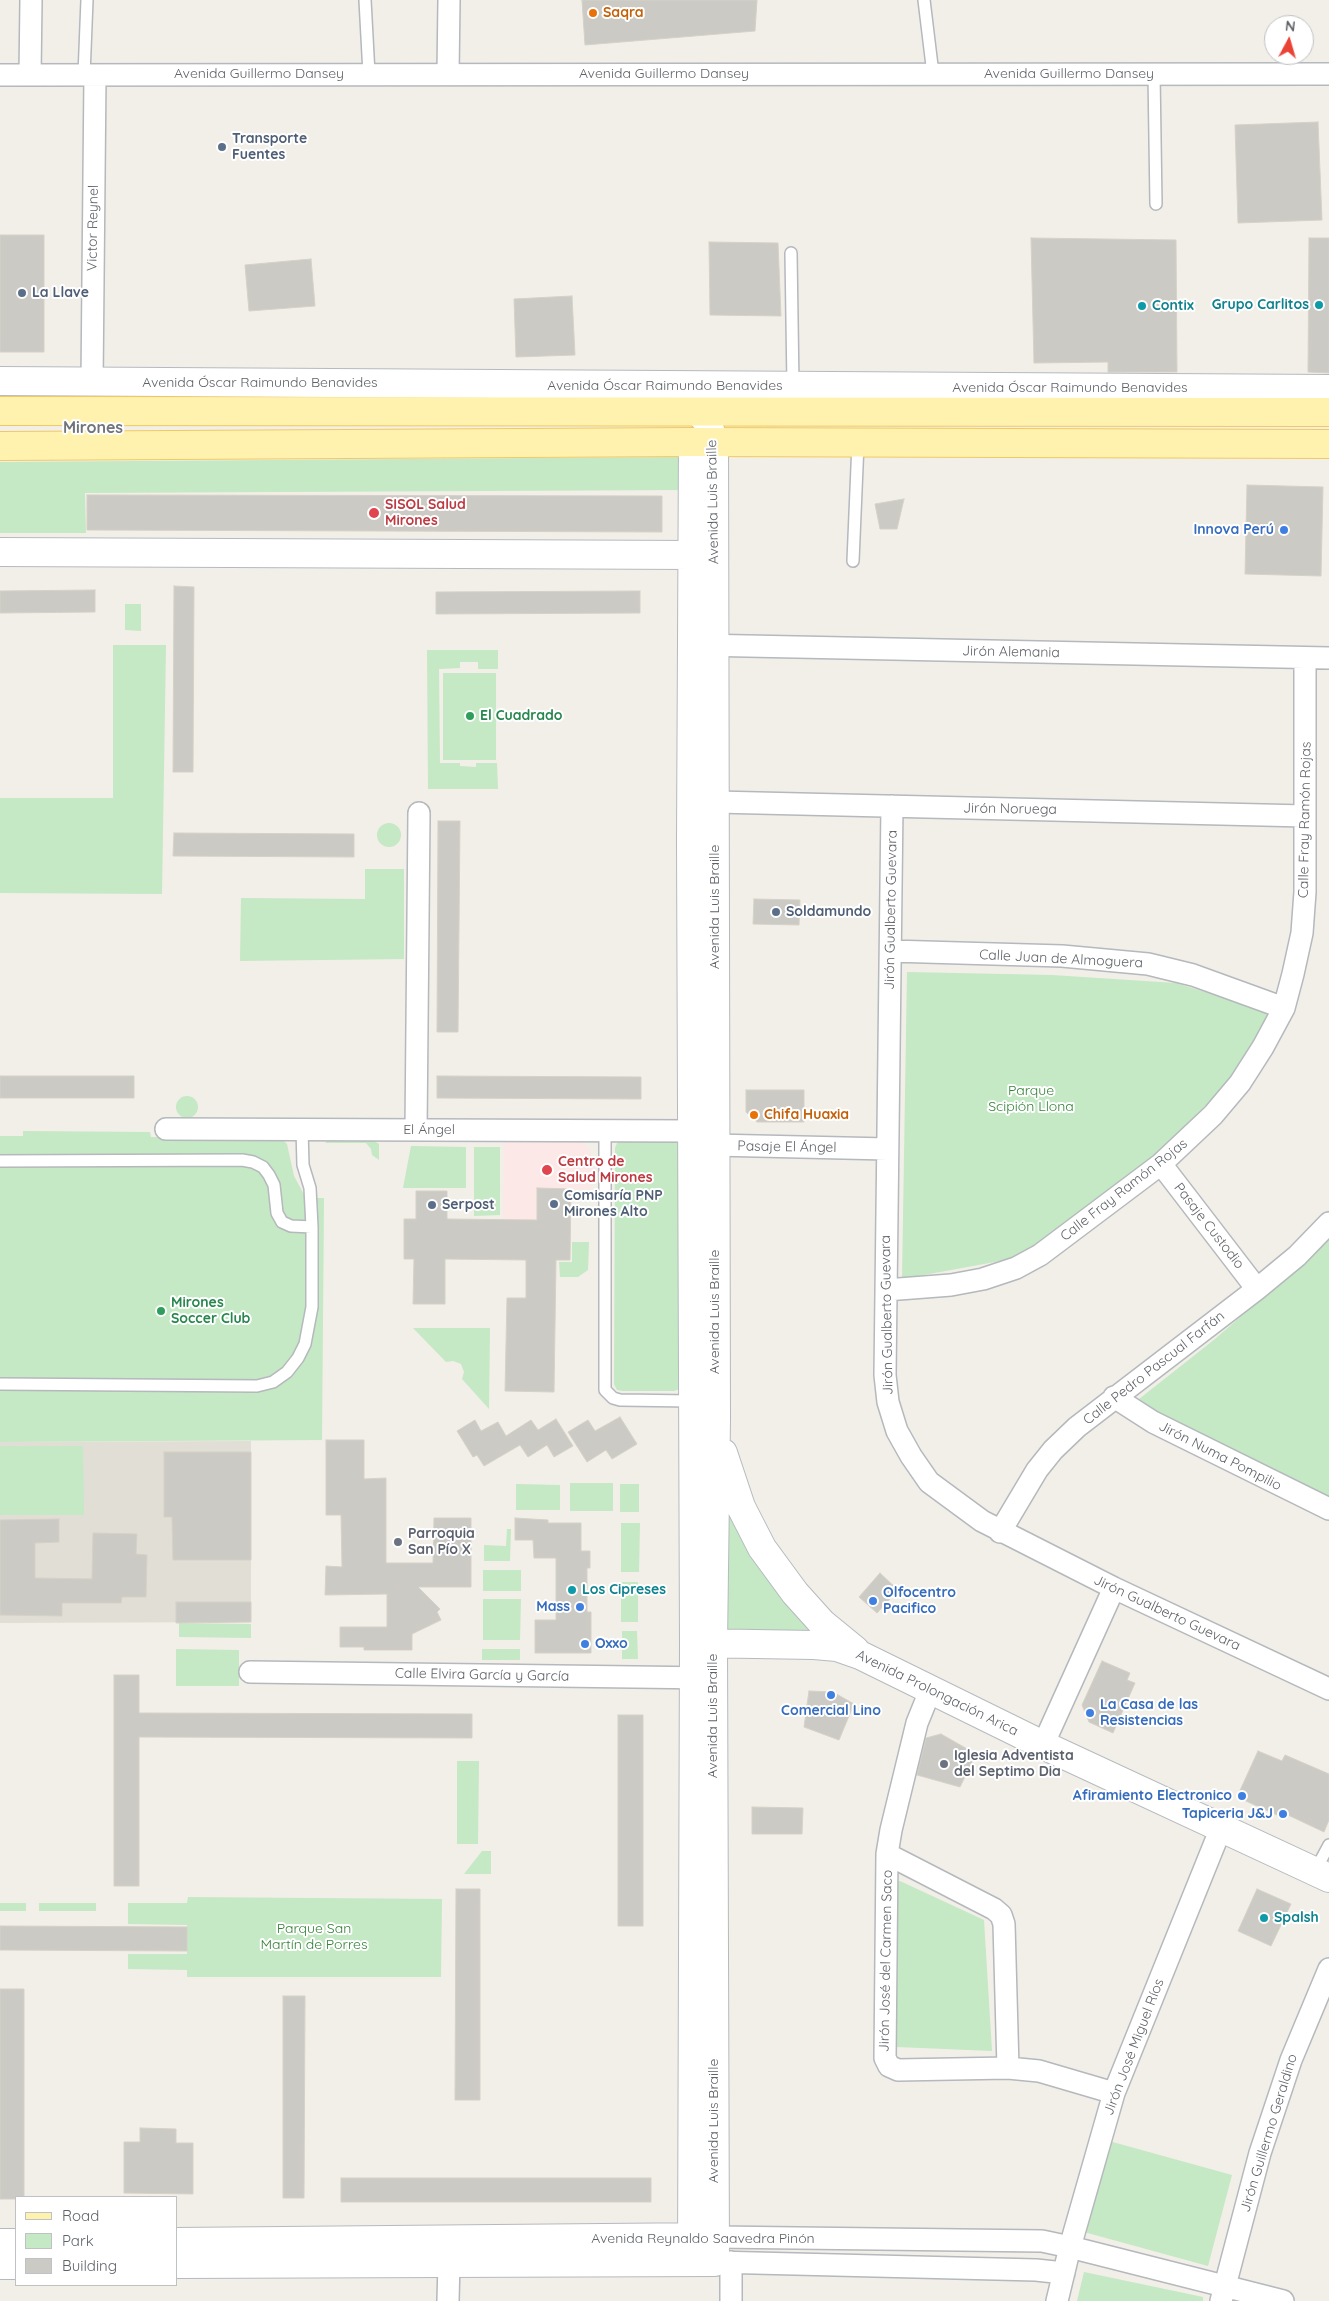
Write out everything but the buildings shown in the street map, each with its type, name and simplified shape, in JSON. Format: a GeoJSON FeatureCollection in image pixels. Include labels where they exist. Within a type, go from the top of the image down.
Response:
{"type":"FeatureCollection","features":[{"type":"Feature","properties":{"kind":"main road","name":"Avenida Óscar Raimundo Benavides"},"geometry":{"type":"LineString","coordinates":[[0,411],[1329,412]]}},
{"type":"Feature","properties":{"kind":"main road"},"geometry":{"type":"LineString","coordinates":[[0,446],[704,442],[1329,444]]}},
{"type":"Feature","properties":{"kind":"street"},"geometry":{"type":"LineString","coordinates":[[30,75],[31,0]]}},
{"type":"Feature","properties":{"kind":"street"},"geometry":{"type":"LineString","coordinates":[[448,74],[449,0]]}},
{"type":"Feature","properties":{"kind":"street","name":"Avenida Guillermo Dansey"},"geometry":{"type":"LineString","coordinates":[[0,75],[1329,74]]}},
{"type":"Feature","properties":{"kind":"street","name":"Victor Reynel"},"geometry":{"type":"LineString","coordinates":[[90,75],[92,382]]}},
{"type":"Feature","properties":{"kind":"street","name":"Avenida Óscar Raimundo Benavides"},"geometry":{"type":"LineString","coordinates":[[0,381],[1329,389]]}},
{"type":"Feature","properties":{"kind":"street","name":"Avenida Luis Braille"},"geometry":{"type":"LineString","coordinates":[[661,386],[678,393],[700,412],[707,421],[693,554],[703,645],[716,802],[714,1145],[716,1419],[703,1644]]}},
{"type":"Feature","properties":{"kind":"street","name":"Avenida Luis Braille"},"geometry":{"type":"LineString","coordinates":[[704,442],[703,645],[692,1131],[692,1401],[703,1644],[709,2252]]}},
{"type":"Feature","properties":{"kind":"street"},"geometry":{"type":"LineString","coordinates":[[0,552],[693,554]]}},
{"type":"Feature","properties":{"kind":"street","name":"Jirón Alemania"},"geometry":{"type":"LineString","coordinates":[[703,645],[1329,658]]}},
{"type":"Feature","properties":{"kind":"street","name":"Calle Fray Ramón Rojas"},"geometry":{"type":"LineString","coordinates":[[886,1290],[951,1285],[983,1279],[1016,1268],[1040,1255],[1161,1164],[1213,1115],[1240,1082],[1263,1047],[1284,1008],[1302,933],[1305,892],[1305,658]]}},
{"type":"Feature","properties":{"kind":"street","name":"Jirón Noruega"},"geometry":{"type":"LineString","coordinates":[[716,802],[1305,816]]}},
{"type":"Feature","properties":{"kind":"street","name":"Jirón Gualberto Guevara"},"geometry":{"type":"LineString","coordinates":[[892,806],[885,1374],[888,1402],[897,1431],[929,1482],[1000,1532],[1329,1690]]}},
{"type":"Feature","properties":{"kind":"street"},"geometry":{"type":"LineString","coordinates":[[416,1130],[419,813]]}},
{"type":"Feature","properties":{"kind":"street","name":"Calle Juan de Almoguera"},"geometry":{"type":"LineString","coordinates":[[891,952],[1062,956],[1148,964],[1193,974],[1235,988],[1284,1008]]}},
{"type":"Feature","properties":{"kind":"street","name":"El Ángel"},"geometry":{"type":"LineString","coordinates":[[166,1129],[692,1131]]}},
{"type":"Feature","properties":{"kind":"street"},"geometry":{"type":"LineString","coordinates":[[692,1131],[714,1145]]}},
{"type":"Feature","properties":{"kind":"street","name":"Pasaje El Ángel"},"geometry":{"type":"LineString","coordinates":[[714,1145],[887,1149]]}},
{"type":"Feature","properties":{"kind":"street","name":"Pasaje Custodio"},"geometry":{"type":"LineString","coordinates":[[1161,1164],[1257,1288]]}},
{"type":"Feature","properties":{"kind":"street","name":"Calle Pedro Pascual Farfán"},"geometry":{"type":"LineString","coordinates":[[1000,1532],[1037,1470],[1053,1450],[1077,1427],[1297,1256],[1329,1223]]}},
{"type":"Feature","properties":{"kind":"street","name":"Jirón Numa Pompilio"},"geometry":{"type":"LineString","coordinates":[[1114,1397],[1153,1422],[1329,1509]]}},
{"type":"Feature","properties":{"kind":"street"},"geometry":{"type":"LineString","coordinates":[[716,1419],[726,1464],[741,1507],[762,1548],[795,1594],[822,1623],[860,1654]]}},
{"type":"Feature","properties":{"kind":"street"},"geometry":{"type":"LineString","coordinates":[[1043,1745],[1114,1588]]}},
{"type":"Feature","properties":{"kind":"street","name":"Avenida Prolongación Arica"},"geometry":{"type":"LineString","coordinates":[[703,1644],[814,1645],[860,1654],[930,1691],[1322,1875]]}},
{"type":"Feature","properties":{"kind":"street","name":"Calle Elvira García y García"},"geometry":{"type":"LineString","coordinates":[[250,1672],[703,1678]]}},
{"type":"Feature","properties":{"kind":"street","name":"Jirón José del Carmen Saco"},"geometry":{"type":"LineString","coordinates":[[930,1691],[918,1723],[891,1830],[887,1854],[884,2058],[889,2066],[898,2070],[1008,2068],[1039,2071],[1114,2092]]}},
{"type":"Feature","properties":{"kind":"street","name":"Jirón José Miguel Ríos"},"geometry":{"type":"LineString","coordinates":[[1057,2301],[1070,2247],[1114,2092],[1221,1828]]}},
{"type":"Feature","properties":{"kind":"street","name":"Jirón José del Carmen Saco"},"geometry":{"type":"LineString","coordinates":[[887,1854],[994,1909],[1001,1916],[1004,1924],[1008,2068]]}},
{"type":"Feature","properties":{"kind":"street","name":"Jirón Guillermo Geraldino"},"geometry":{"type":"LineString","coordinates":[[1223,2294],[1260,2153],[1291,2060],[1329,1969]]}},
{"type":"Feature","properties":{"kind":"street","name":"Avenida Reynaldo Saavedra Pinón"},"geometry":{"type":"LineString","coordinates":[[178,2264],[449,2262],[1042,2241],[1070,2247],[1223,2294],[1283,2301]]}},
{"type":"Feature","properties":{"kind":"street","name":"Avenida Reynaldo Saavedra Pinón"},"geometry":{"type":"LineString","coordinates":[[178,2242],[709,2252],[1064,2273]]}},
{"type":"Feature","properties":{"kind":"street"},"geometry":{"type":"LineString","coordinates":[[0,2243],[15,2243]]}},
{"type":"Feature","properties":{"kind":"street"},"geometry":{"type":"LineString","coordinates":[[709,2252],[731,2301]]}},
{"type":"Feature","properties":{"kind":"street"},"geometry":{"type":"LineString","coordinates":[[448,2301],[449,2262]]}},
{"type":"Feature","properties":{"kind":"street"},"geometry":{"type":"LineString","coordinates":[[0,2265],[15,2264]]}},
{"type":"Feature","properties":{"kind":"lane"},"geometry":{"type":"LineString","coordinates":[[87,0],[90,75]]}},
{"type":"Feature","properties":{"kind":"lane"},"geometry":{"type":"LineString","coordinates":[[365,0],[369,74]]}},
{"type":"Feature","properties":{"kind":"lane"},"geometry":{"type":"LineString","coordinates":[[924,0],[933,74]]}},
{"type":"Feature","properties":{"kind":"lane"},"geometry":{"type":"LineString","coordinates":[[1154,74],[1156,204]]}},
{"type":"Feature","properties":{"kind":"lane"},"geometry":{"type":"LineString","coordinates":[[791,253],[793,386]]}},
{"type":"Feature","properties":{"kind":"lane"},"geometry":{"type":"LineString","coordinates":[[853,561],[858,442]]}},
{"type":"Feature","properties":{"kind":"lane"},"geometry":{"type":"LineString","coordinates":[[0,1384],[257,1386],[273,1382],[287,1372],[298,1358],[305,1344],[312,1307],[310,1188],[302,1165],[302,1129]]}},
{"type":"Feature","properties":{"kind":"lane"},"geometry":{"type":"LineString","coordinates":[[605,1130],[605,1390],[613,1398],[620,1400],[692,1401]]}},
{"type":"Feature","properties":{"kind":"lane"},"geometry":{"type":"LineString","coordinates":[[0,1160],[232,1160],[253,1162],[263,1167],[274,1184],[277,1213],[282,1222],[291,1226],[312,1227]]}},
{"type":"Feature","properties":{"kind":"lane"},"geometry":{"type":"LineString","coordinates":[[1322,1875],[1329,1845]]}},
{"type":"Feature","properties":{"kind":"shaded area","name":"Centro de Salud Mirones"},"geometry":{"type":"Polygon","coordinates":[[[504,1141],[580,1142],[585,1144],[591,1152],[591,1189],[538,1188],[537,1220],[503,1219],[504,1141]]]}},
{"type":"Feature","properties":{"kind":"shaded area"},"geometry":{"type":"Polygon","coordinates":[[[251,1441],[251,1622],[0,1623],[0,1442],[251,1441]]]}},
{"type":"Feature","properties":{"kind":"green space"},"geometry":{"type":"Polygon","coordinates":[[[682,457],[688,490],[85,493],[86,533],[0,533],[0,462],[682,457]]]}},
{"type":"Feature","properties":{"kind":"green space"},"geometry":{"type":"Polygon","coordinates":[[[125,604],[141,604],[141,631],[125,630],[125,604]]]}},
{"type":"Feature","properties":{"kind":"green space"},"geometry":{"type":"Polygon","coordinates":[[[113,645],[166,645],[162,894],[0,893],[0,798],[113,798],[113,645]]]}},
{"type":"Feature","properties":{"kind":"green space"},"geometry":{"type":"Polygon","coordinates":[[[427,650],[498,650],[498,669],[478,669],[478,662],[460,662],[460,668],[439,669],[440,763],[460,763],[460,766],[476,767],[476,763],[497,763],[498,789],[428,789],[427,650]]]}},
{"type":"Feature","properties":{"kind":"green space","name":"El Cuadrado"},"geometry":{"type":"Polygon","coordinates":[[[443,673],[496,673],[496,760],[443,760],[443,673]]]}},
{"type":"Feature","properties":{"kind":"green space"},"geometry":{"type":"Polygon","coordinates":[[[389,823],[397,827],[401,835],[397,843],[389,847],[381,843],[377,835],[381,827],[389,823]]]}},
{"type":"Feature","properties":{"kind":"green space"},"geometry":{"type":"Polygon","coordinates":[[[365,869],[404,869],[404,959],[240,961],[241,898],[365,899],[365,869]]]}},
{"type":"Feature","properties":{"kind":"green space","name":"Parque Scipión Llona"},"geometry":{"type":"Polygon","coordinates":[[[907,972],[1052,975],[1176,983],[1270,1012],[1235,1075],[1132,1181],[1022,1257],[902,1279],[907,972]]]}},
{"type":"Feature","properties":{"kind":"green space"},"geometry":{"type":"Polygon","coordinates":[[[187,1096],[195,1099],[198,1107],[195,1115],[187,1118],[179,1115],[176,1107],[179,1099],[187,1096]]]}},
{"type":"Feature","properties":{"kind":"green space","name":"Mirones Soccer Club"},"geometry":{"type":"Polygon","coordinates":[[[23,1131],[150,1132],[151,1137],[282,1139],[287,1144],[294,1176],[306,1198],[324,1198],[322,1440],[0,1442],[0,1136],[23,1136],[23,1131]]]}},
{"type":"Feature","properties":{"kind":"green space"},"geometry":{"type":"Polygon","coordinates":[[[329,1139],[373,1140],[379,1144],[379,1160],[372,1155],[371,1149],[366,1143],[325,1143],[329,1139]]]}},
{"type":"Feature","properties":{"kind":"green space"},"geometry":{"type":"Polygon","coordinates":[[[622,1140],[677,1140],[681,1142],[680,1389],[674,1391],[623,1391],[617,1390],[614,1384],[615,1148],[617,1143],[622,1140]]]}},
{"type":"Feature","properties":{"kind":"green space"},"geometry":{"type":"Polygon","coordinates":[[[411,1146],[466,1147],[466,1188],[403,1188],[411,1146]]]}},
{"type":"Feature","properties":{"kind":"green space"},"geometry":{"type":"Polygon","coordinates":[[[474,1147],[500,1147],[500,1215],[474,1216],[474,1147]]]}},
{"type":"Feature","properties":{"kind":"green space"},"geometry":{"type":"Polygon","coordinates":[[[1329,1239],[1329,1499],[1134,1403],[1215,1339],[1329,1239]]]}},
{"type":"Feature","properties":{"kind":"green space"},"geometry":{"type":"Polygon","coordinates":[[[572,1242],[589,1242],[588,1270],[578,1277],[560,1277],[559,1262],[572,1262],[572,1242]]]}},
{"type":"Feature","properties":{"kind":"green space"},"geometry":{"type":"Polygon","coordinates":[[[413,1328],[490,1328],[489,1409],[462,1379],[464,1372],[461,1364],[453,1361],[446,1362],[413,1328]]]}},
{"type":"Feature","properties":{"kind":"green space"},"geometry":{"type":"Polygon","coordinates":[[[0,1446],[83,1446],[84,1515],[0,1515],[0,1446]]]}},
{"type":"Feature","properties":{"kind":"green space"},"geometry":{"type":"Polygon","coordinates":[[[570,1483],[613,1483],[613,1511],[570,1511],[570,1483]]]}},
{"type":"Feature","properties":{"kind":"green space"},"geometry":{"type":"Polygon","coordinates":[[[516,1484],[560,1485],[560,1510],[516,1510],[516,1484]]]}},
{"type":"Feature","properties":{"kind":"green space"},"geometry":{"type":"Polygon","coordinates":[[[620,1484],[639,1484],[639,1512],[620,1512],[620,1484]]]}},
{"type":"Feature","properties":{"kind":"green space"},"geometry":{"type":"Polygon","coordinates":[[[725,1515],[731,1516],[766,1578],[814,1635],[722,1632],[725,1515]]]}},
{"type":"Feature","properties":{"kind":"green space"},"geometry":{"type":"Polygon","coordinates":[[[621,1523],[640,1523],[639,1572],[621,1572],[621,1523]]]}},
{"type":"Feature","properties":{"kind":"green space"},"geometry":{"type":"Polygon","coordinates":[[[507,1529],[511,1529],[510,1561],[484,1561],[484,1545],[506,1546],[507,1529]]]}},
{"type":"Feature","properties":{"kind":"green space"},"geometry":{"type":"Polygon","coordinates":[[[483,1570],[521,1570],[521,1591],[483,1591],[483,1570]]]}},
{"type":"Feature","properties":{"kind":"green space"},"geometry":{"type":"Polygon","coordinates":[[[621,1582],[638,1582],[638,1622],[621,1622],[621,1582]]]}},
{"type":"Feature","properties":{"kind":"green space"},"geometry":{"type":"Polygon","coordinates":[[[483,1599],[521,1599],[520,1640],[483,1640],[483,1599]]]}},
{"type":"Feature","properties":{"kind":"green space"},"geometry":{"type":"Polygon","coordinates":[[[179,1623],[251,1624],[251,1638],[179,1637],[179,1623]]]}},
{"type":"Feature","properties":{"kind":"green space"},"geometry":{"type":"Polygon","coordinates":[[[622,1631],[637,1631],[638,1659],[622,1659],[622,1631]]]}},
{"type":"Feature","properties":{"kind":"green space"},"geometry":{"type":"Polygon","coordinates":[[[176,1649],[239,1650],[239,1686],[176,1686],[176,1649]]]}},
{"type":"Feature","properties":{"kind":"green space"},"geometry":{"type":"Polygon","coordinates":[[[482,1649],[520,1649],[520,1660],[482,1660],[482,1649]]]}},
{"type":"Feature","properties":{"kind":"green space"},"geometry":{"type":"Polygon","coordinates":[[[457,1761],[479,1761],[478,1844],[457,1844],[457,1761]]]}},
{"type":"Feature","properties":{"kind":"green space"},"geometry":{"type":"Polygon","coordinates":[[[482,1851],[491,1851],[491,1874],[464,1874],[482,1851]]]}},
{"type":"Feature","properties":{"kind":"green space"},"geometry":{"type":"Polygon","coordinates":[[[900,1881],[984,1920],[992,2051],[897,2047],[894,1883],[900,1881]]]}},
{"type":"Feature","properties":{"kind":"green space","name":"Parque San Martín de Porres"},"geometry":{"type":"Polygon","coordinates":[[[188,1897],[442,1899],[441,1977],[187,1977],[187,1970],[128,1969],[128,1954],[187,1954],[187,1925],[128,1924],[128,1903],[187,1903],[188,1897]]]}},
{"type":"Feature","properties":{"kind":"green space"},"geometry":{"type":"Polygon","coordinates":[[[0,1903],[26,1903],[26,1911],[0,1911],[0,1903]]]}},
{"type":"Feature","properties":{"kind":"green space"},"geometry":{"type":"Polygon","coordinates":[[[39,1903],[96,1903],[96,1911],[39,1911],[39,1903]]]}},
{"type":"Feature","properties":{"kind":"green space"},"geometry":{"type":"Polygon","coordinates":[[[1109,2141],[1232,2175],[1208,2266],[1084,2232],[1109,2141]]]}},
{"type":"Feature","properties":{"kind":"green space"},"geometry":{"type":"Polygon","coordinates":[[[1084,2272],[1203,2297],[1203,2301],[1077,2301],[1084,2272]]]}},
{"type":"Feature","properties":{"kind":"place","name":"Saqra"},"geometry":{"type":"Point","coordinates":[593,13]}},
{"type":"Feature","properties":{"kind":"place","name":"Transporte Fuentes"},"geometry":{"type":"Point","coordinates":[222,147]}},
{"type":"Feature","properties":{"kind":"place","name":"La Llave"},"geometry":{"type":"Point","coordinates":[22,293]}},
{"type":"Feature","properties":{"kind":"place","name":"Grupo Carlitos"},"geometry":{"type":"Point","coordinates":[1319,305]}},
{"type":"Feature","properties":{"kind":"place","name":"Contix"},"geometry":{"type":"Point","coordinates":[1142,306]}},
{"type":"Feature","properties":{"kind":"place","name":"SISOL Salud Mirones"},"geometry":{"type":"Point","coordinates":[374,513]}},
{"type":"Feature","properties":{"kind":"place","name":"Innova Perú"},"geometry":{"type":"Point","coordinates":[1284,530]}},
{"type":"Feature","properties":{"kind":"place","name":"El Cuadrado"},"geometry":{"type":"Point","coordinates":[470,716]}},
{"type":"Feature","properties":{"kind":"place","name":"Soldamundo"},"geometry":{"type":"Point","coordinates":[776,912]}},
{"type":"Feature","properties":{"kind":"place","name":"Chifa Huaxia"},"geometry":{"type":"Point","coordinates":[754,1115]}},
{"type":"Feature","properties":{"kind":"place","name":"Centro de Salud Mirones"},"geometry":{"type":"Point","coordinates":[547,1170]}},
{"type":"Feature","properties":{"kind":"place","name":"Comisaría PNP Mirones Alto"},"geometry":{"type":"Point","coordinates":[554,1204]}},
{"type":"Feature","properties":{"kind":"place","name":"Serpost"},"geometry":{"type":"Point","coordinates":[432,1205]}},
{"type":"Feature","properties":{"kind":"place","name":"Mirones Soccer Club"},"geometry":{"type":"Point","coordinates":[161,1311]}},
{"type":"Feature","properties":{"kind":"place","name":"Parroquia San Pío X"},"geometry":{"type":"Point","coordinates":[398,1542]}},
{"type":"Feature","properties":{"kind":"place","name":"Los Cipreses"},"geometry":{"type":"Point","coordinates":[572,1590]}},
{"type":"Feature","properties":{"kind":"place","name":"Olfocentro Pacifico"},"geometry":{"type":"Point","coordinates":[873,1601]}},
{"type":"Feature","properties":{"kind":"place","name":"Mass"},"geometry":{"type":"Point","coordinates":[580,1607]}},
{"type":"Feature","properties":{"kind":"place","name":"Oxxo"},"geometry":{"type":"Point","coordinates":[585,1644]}},
{"type":"Feature","properties":{"kind":"place","name":"Comercial Lino"},"geometry":{"type":"Point","coordinates":[831,1695]}},
{"type":"Feature","properties":{"kind":"place","name":"La Casa de las Resistencias"},"geometry":{"type":"Point","coordinates":[1090,1713]}},
{"type":"Feature","properties":{"kind":"place","name":"Iglesia Adventista del Septimo Dia"},"geometry":{"type":"Point","coordinates":[944,1764]}},
{"type":"Feature","properties":{"kind":"place","name":"Afiramiento Electronico"},"geometry":{"type":"Point","coordinates":[1242,1796]}},
{"type":"Feature","properties":{"kind":"place","name":"Tapiceria J&J"},"geometry":{"type":"Point","coordinates":[1283,1814]}},
{"type":"Feature","properties":{"kind":"place","name":"Spalsh"},"geometry":{"type":"Point","coordinates":[1264,1918]}},
{"type":"Feature","properties":{"kind":"district","name":"Mirones"},"geometry":{"type":"Point","coordinates":[93,428]}}]}
